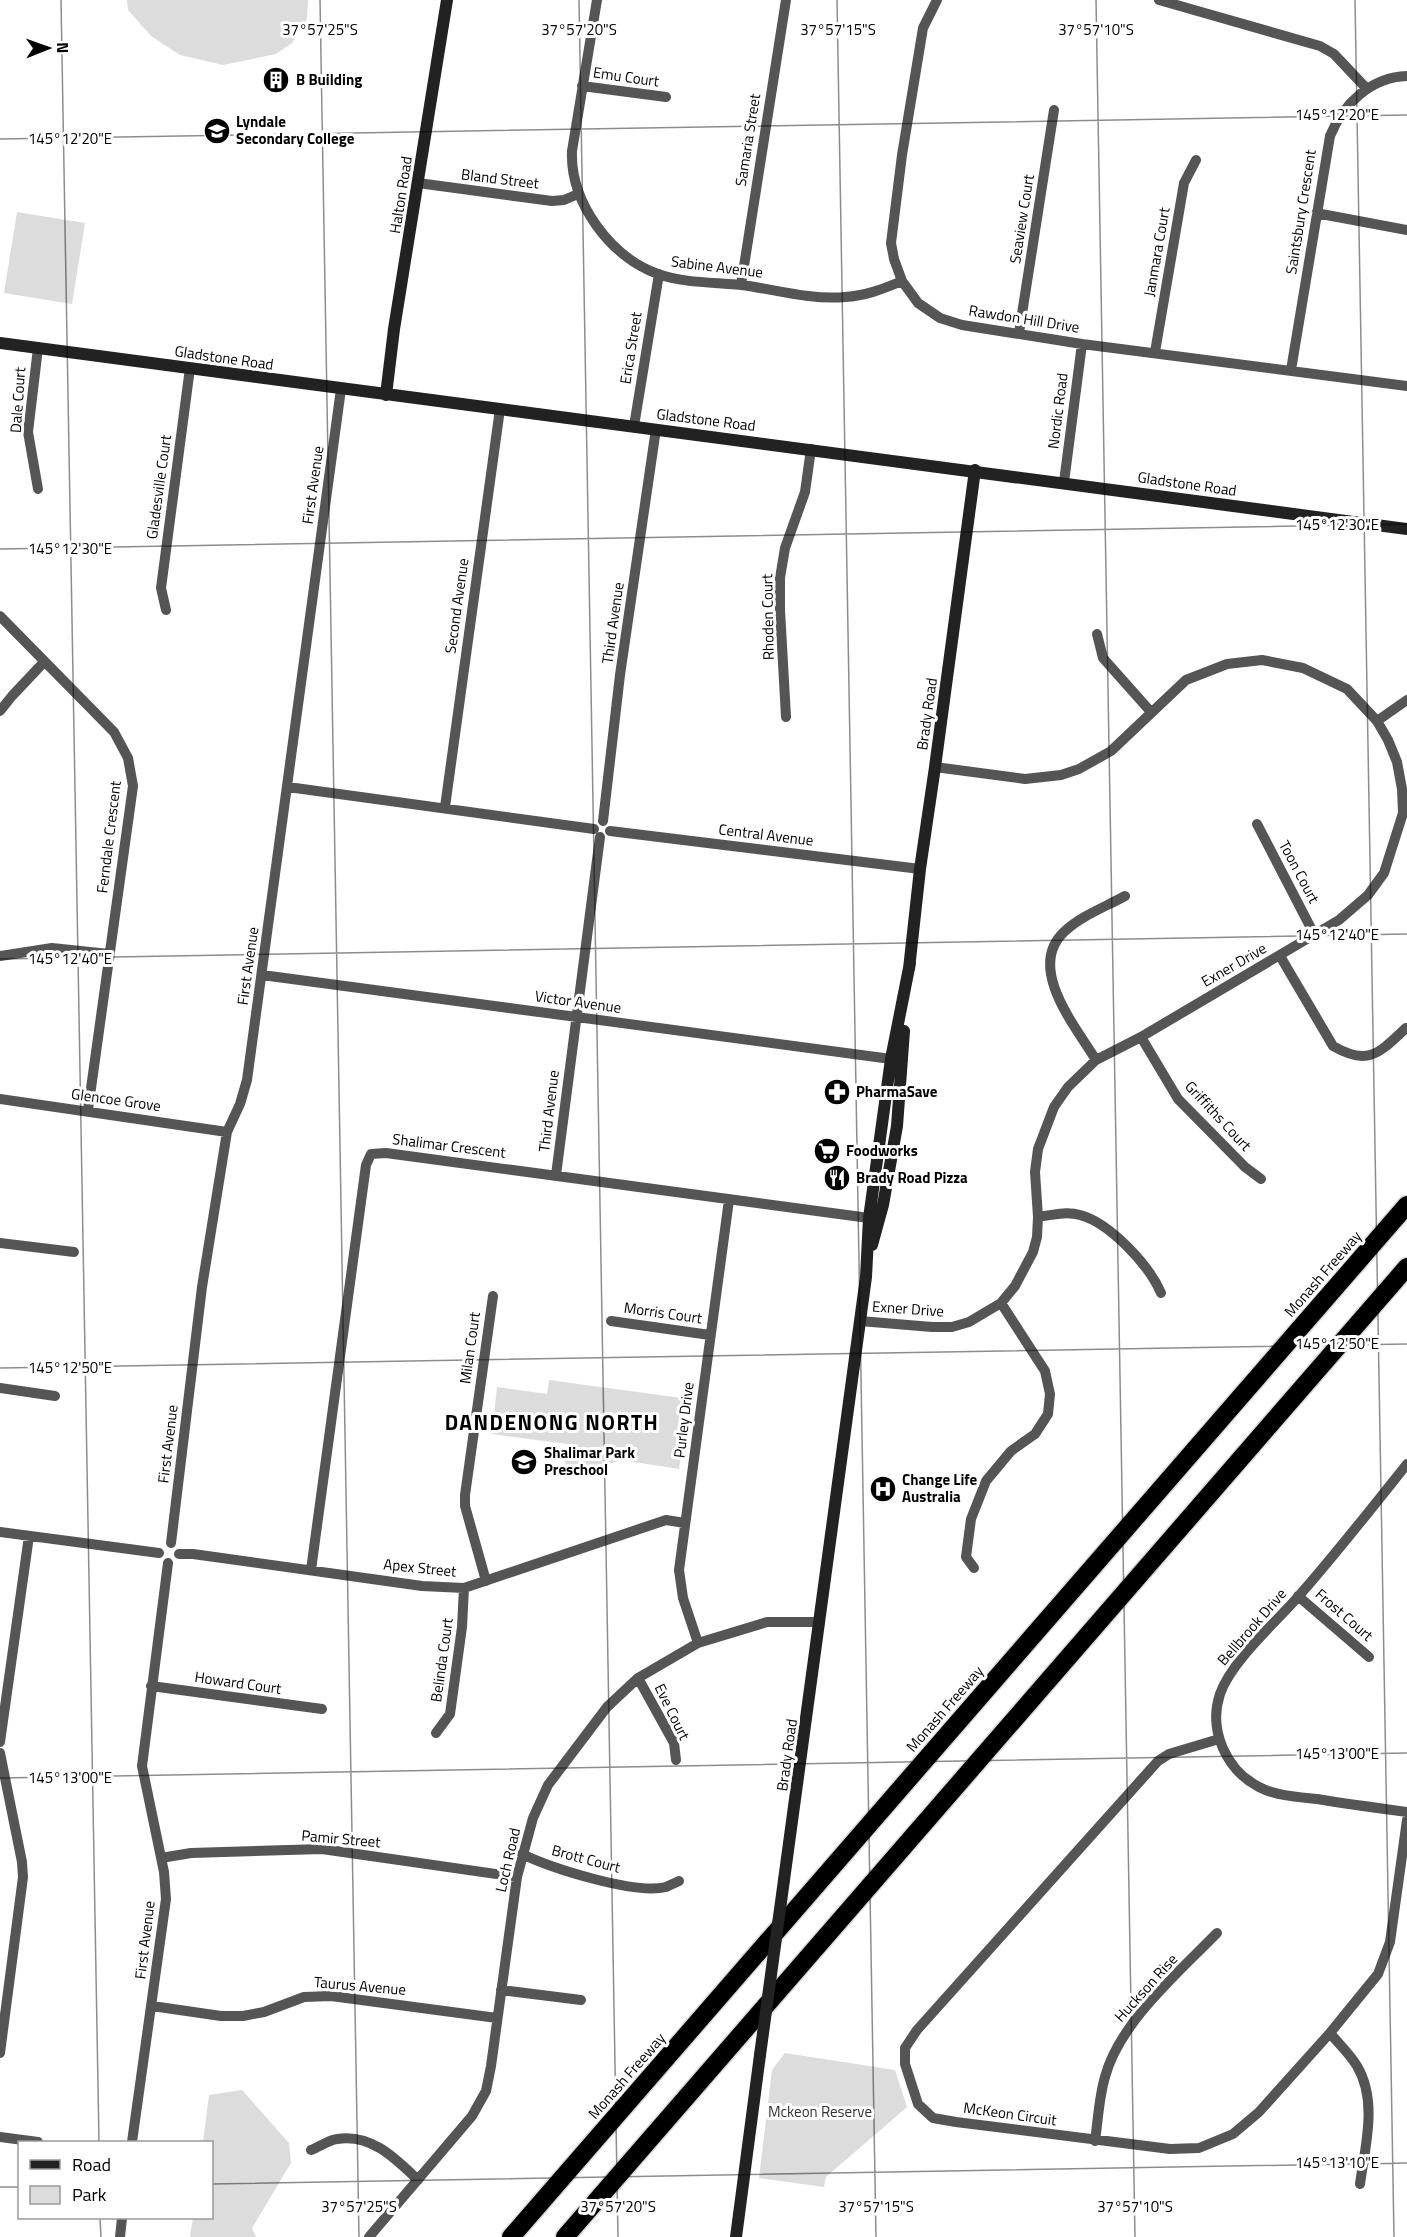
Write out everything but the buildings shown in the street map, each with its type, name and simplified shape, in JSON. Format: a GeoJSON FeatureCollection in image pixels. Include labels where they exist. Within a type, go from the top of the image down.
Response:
{"type":"FeatureCollection","features":[{"type":"Feature","properties":{"kind":"highway","name":"Monash Freeway"},"geometry":{"type":"LineString","coordinates":[[511,2237],[1407,1205]]}},
{"type":"Feature","properties":{"kind":"highway"},"geometry":{"type":"LineString","coordinates":[[566,2237],[1407,1267]]}},
{"type":"Feature","properties":{"kind":"main road","name":"Halton Road"},"geometry":{"type":"LineString","coordinates":[[386,395],[447,0]]}},
{"type":"Feature","properties":{"kind":"main road","name":"Gladstone Road"},"geometry":{"type":"LineString","coordinates":[[0,344],[1407,528]]}},
{"type":"Feature","properties":{"kind":"main road","name":"Brady Road"},"geometry":{"type":"LineString","coordinates":[[736,2237],[866,1277],[869,1218],[897,1126],[920,869],[975,470]]}},
{"type":"Feature","properties":{"kind":"main road","name":"Brady Road"},"geometry":{"type":"LineString","coordinates":[[866,1277],[883,1205],[883,1168],[891,1059],[910,963]]}},
{"type":"Feature","properties":{"kind":"street","name":"Sabine Avenue"},"geometry":{"type":"LineString","coordinates":[[597,0],[572,151],[573,172],[578,194],[598,230],[625,255],[659,274],[843,298],[873,292],[902,281]]}},
{"type":"Feature","properties":{"kind":"street","name":"Samaria Street"},"geometry":{"type":"LineString","coordinates":[[741,285],[786,0]]}},
{"type":"Feature","properties":{"kind":"street","name":"Rawdon Hill Drive"},"geometry":{"type":"LineString","coordinates":[[937,0],[923,28],[902,155],[891,243],[902,281],[918,303],[940,318],[962,326],[1082,344],[1407,386]]}},
{"type":"Feature","properties":{"kind":"street"},"geometry":{"type":"LineString","coordinates":[[1160,0],[1320,46],[1334,54],[1367,89]]}},
{"type":"Feature","properties":{"kind":"street","name":"Saintsbury Crescent"},"geometry":{"type":"LineString","coordinates":[[1290,370],[1327,147],[1334,125],[1345,109],[1367,89],[1382,81],[1407,76]]}},
{"type":"Feature","properties":{"kind":"street","name":"Emu Court"},"geometry":{"type":"LineString","coordinates":[[582,86],[666,97]]}},
{"type":"Feature","properties":{"kind":"street","name":"Seaview Court"},"geometry":{"type":"LineString","coordinates":[[1018,333],[1054,110]]}},
{"type":"Feature","properties":{"kind":"street","name":"Janmara Court"},"geometry":{"type":"LineString","coordinates":[[1155,352],[1184,183],[1196,160]]}},
{"type":"Feature","properties":{"kind":"street","name":"Bland Street"},"geometry":{"type":"LineString","coordinates":[[418,183],[552,201],[564,200],[578,194]]}},
{"type":"Feature","properties":{"kind":"street"},"geometry":{"type":"LineString","coordinates":[[1316,213],[1407,230]]}},
{"type":"Feature","properties":{"kind":"street","name":"Erica Street"},"geometry":{"type":"LineString","coordinates":[[634,426],[659,274]]}},
{"type":"Feature","properties":{"kind":"street","name":"Nordic Road"},"geometry":{"type":"LineString","coordinates":[[1064,482],[1082,344]]}},
{"type":"Feature","properties":{"kind":"street","name":"Dale Court"},"geometry":{"type":"LineString","coordinates":[[38,348],[28,432],[38,489]]}},
{"type":"Feature","properties":{"kind":"street","name":"Gladesville Court"},"geometry":{"type":"LineString","coordinates":[[166,610],[161,588],[190,368]]}},
{"type":"Feature","properties":{"kind":"street","name":"First Avenue"},"geometry":{"type":"LineString","coordinates":[[171,1544],[201,1287],[227,1131],[240,1104],[247,1080],[341,390]]}},
{"type":"Feature","properties":{"kind":"street","name":"Second Avenue"},"geometry":{"type":"LineString","coordinates":[[445,807],[500,409]]}},
{"type":"Feature","properties":{"kind":"street","name":"Third Avenue"},"geometry":{"type":"LineString","coordinates":[[556,1175],[620,675],[656,429]]}},
{"type":"Feature","properties":{"kind":"street","name":"Rhoden Court"},"geometry":{"type":"LineString","coordinates":[[786,717],[780,578],[785,548],[805,492],[811,449]]}},
{"type":"Feature","properties":{"kind":"street","name":"Ferndale Crescent"},"geometry":{"type":"LineString","coordinates":[[0,615],[114,732],[128,758],[131,771],[133,786],[88,1110]]}},
{"type":"Feature","properties":{"kind":"street"},"geometry":{"type":"LineString","coordinates":[[1097,634],[1103,658],[1151,712]]}},
{"type":"Feature","properties":{"kind":"street","name":"Exner Drive"},"geometry":{"type":"LineString","coordinates":[[860,1321],[952,1327],[969,1322],[1001,1303],[1015,1286],[1033,1252],[1037,1237],[1038,1217],[1035,1172],[1038,1149],[1054,1107],[1068,1087],[1096,1060],[1141,1037],[1280,956],[1346,914],[1368,895],[1384,873],[1403,813],[1402,789],[1397,762],[1377,721],[1347,689],[1303,668],[1262,660],[1227,664],[1185,680],[1111,751],[1095,762],[1061,775],[1025,779],[935,767]]}},
{"type":"Feature","properties":{"kind":"street"},"geometry":{"type":"LineString","coordinates":[[0,711],[44,662]]}},
{"type":"Feature","properties":{"kind":"street"},"geometry":{"type":"LineString","coordinates":[[1377,721],[1407,700]]}},
{"type":"Feature","properties":{"kind":"street","name":"Central Avenue"},"geometry":{"type":"LineString","coordinates":[[288,787],[920,869]]}},
{"type":"Feature","properties":{"kind":"street","name":"Toon Court"},"geometry":{"type":"LineString","coordinates":[[1257,824],[1314,934]]}},
{"type":"Feature","properties":{"kind":"street"},"geometry":{"type":"LineString","coordinates":[[1096,1060],[1054,991],[1050,976],[1051,957],[1055,942],[1073,924],[1125,896]]}},
{"type":"Feature","properties":{"kind":"street"},"geometry":{"type":"LineString","coordinates":[[0,956],[52,948],[109,954]]}},
{"type":"Feature","properties":{"kind":"street"},"geometry":{"type":"LineString","coordinates":[[1280,956],[1333,1046],[1343,1052],[1367,1056],[1379,1053],[1406,1028]]}},
{"type":"Feature","properties":{"kind":"street","name":"Victor Avenue"},"geometry":{"type":"LineString","coordinates":[[262,975],[891,1059]]}},
{"type":"Feature","properties":{"kind":"street","name":"Griffiths Court"},"geometry":{"type":"LineString","coordinates":[[1141,1037],[1178,1099],[1245,1167],[1261,1179]]}},
{"type":"Feature","properties":{"kind":"street","name":"Glencoe Grove"},"geometry":{"type":"LineString","coordinates":[[0,1099],[227,1131]]}},
{"type":"Feature","properties":{"kind":"street","name":"Shalimar Crescent"},"geometry":{"type":"LineString","coordinates":[[311,1570],[368,1158],[371,1154],[386,1153],[869,1218]]}},
{"type":"Feature","properties":{"kind":"street","name":"Purley Drive"},"geometry":{"type":"LineString","coordinates":[[698,1643],[681,1588],[679,1570],[729,1200]]}},
{"type":"Feature","properties":{"kind":"street"},"geometry":{"type":"LineString","coordinates":[[1038,1217],[1064,1213],[1077,1214],[1098,1222],[1128,1248],[1148,1270],[1161,1293]]}},
{"type":"Feature","properties":{"kind":"street"},"geometry":{"type":"LineString","coordinates":[[0,1243],[74,1252]]}},
{"type":"Feature","properties":{"kind":"street","name":"Milan Court"},"geometry":{"type":"LineString","coordinates":[[486,1581],[465,1506],[465,1495],[493,1296]]}},
{"type":"Feature","properties":{"kind":"street"},"geometry":{"type":"LineString","coordinates":[[974,1568],[966,1557],[970,1519],[986,1481],[1011,1451],[1035,1434],[1048,1414],[1050,1394],[1045,1371],[1001,1303]]}},
{"type":"Feature","properties":{"kind":"street","name":"Morris Court"},"geometry":{"type":"LineString","coordinates":[[611,1321],[710,1335]]}},
{"type":"Feature","properties":{"kind":"street"},"geometry":{"type":"LineString","coordinates":[[0,1388],[55,1396]]}},
{"type":"Feature","properties":{"kind":"street","name":"Bellbrook Drive"},"geometry":{"type":"LineString","coordinates":[[1407,1464],[1229,1676],[1220,1695],[1216,1713],[1219,1739],[1233,1766],[1250,1782],[1271,1792],[1407,1812]]}},
{"type":"Feature","properties":{"kind":"street","name":"Apex Street"},"geometry":{"type":"LineString","coordinates":[[179,1554],[422,1586],[464,1588],[666,1520],[685,1523]]}},
{"type":"Feature","properties":{"kind":"street"},"geometry":{"type":"LineString","coordinates":[[0,1532],[159,1553]]}},
{"type":"Feature","properties":{"kind":"street"},"geometry":{"type":"LineString","coordinates":[[0,1742],[29,1536]]}},
{"type":"Feature","properties":{"kind":"street"},"geometry":{"type":"LineString","coordinates":[[171,1544],[178,1548],[179,1554],[174,1562],[168,1563],[161,1559],[159,1553],[164,1545],[171,1544]]}},
{"type":"Feature","properties":{"kind":"street","name":"First Avenue"},"geometry":{"type":"LineString","coordinates":[[132,2141],[166,1899],[161,1858],[142,1766],[168,1563]]}},
{"type":"Feature","properties":{"kind":"street","name":"Belinda Court"},"geometry":{"type":"LineString","coordinates":[[436,1733],[450,1714],[463,1616],[464,1588]]}},
{"type":"Feature","properties":{"kind":"street","name":"Frost Court"},"geometry":{"type":"LineString","coordinates":[[1298,1596],[1369,1657]]}},
{"type":"Feature","properties":{"kind":"street","name":"Loch Road"},"geometry":{"type":"LineString","coordinates":[[369,2237],[472,2116],[486,2091],[517,1877],[534,1818],[548,1785],[607,1707],[639,1678],[698,1643],[767,1622],[820,1623]]}},
{"type":"Feature","properties":{"kind":"street","name":"Eve Court"},"geometry":{"type":"LineString","coordinates":[[639,1678],[674,1743],[676,1760]]}},
{"type":"Feature","properties":{"kind":"street","name":"Howard Court"},"geometry":{"type":"LineString","coordinates":[[151,1686],[322,1709]]}},
{"type":"Feature","properties":{"kind":"street","name":"McKeon Circuit"},"geometry":{"type":"LineString","coordinates":[[1219,1739],[1169,1754],[1158,1761],[916,2030],[905,2048],[905,2064],[918,2103],[933,2118],[1170,2149],[1199,2148],[1233,2134],[1259,2112],[1330,2033],[1378,1974],[1390,1942],[1407,1820]]}},
{"type":"Feature","properties":{"kind":"street"},"geometry":{"type":"LineString","coordinates":[[0,1753],[23,1877],[4,1997],[0,2053]]}},
{"type":"Feature","properties":{"kind":"street","name":"Pamir Street"},"geometry":{"type":"LineString","coordinates":[[161,1858],[191,1853],[322,1849],[517,1877]]}},
{"type":"Feature","properties":{"kind":"street","name":"Brott Court"},"geometry":{"type":"LineString","coordinates":[[522,1854],[600,1881],[656,1888],[666,1887],[679,1881]]}},
{"type":"Feature","properties":{"kind":"street","name":"Huckson Rise"},"geometry":{"type":"LineString","coordinates":[[1095,2141],[1105,2076],[1121,2038],[1217,1933]]}},
{"type":"Feature","properties":{"kind":"street"},"geometry":{"type":"LineString","coordinates":[[501,1990],[581,2000]]}},
{"type":"Feature","properties":{"kind":"street","name":"Taurus Avenue"},"geometry":{"type":"LineString","coordinates":[[152,2006],[221,2016],[243,2016],[264,2012],[304,1996],[331,1995],[497,2018]]}},
{"type":"Feature","properties":{"kind":"street"},"geometry":{"type":"LineString","coordinates":[[1330,2033],[1357,2066],[1366,2091],[1368,2122],[1360,2184]]}},
{"type":"Feature","properties":{"kind":"street"},"geometry":{"type":"LineString","coordinates":[[0,2137],[30,2141]]}},
{"type":"Feature","properties":{"kind":"street"},"geometry":{"type":"LineString","coordinates":[[311,2150],[336,2139],[362,2139],[393,2155],[418,2180]]}},
{"type":"Feature","properties":{"kind":"street"},"geometry":{"type":"LineString","coordinates":[[120,2237],[122,2219]]}},
{"type":"Feature","properties":{"kind":"green space"},"geometry":{"type":"Polygon","coordinates":[[[127,0],[308,0],[307,19],[292,43],[276,54],[223,65],[180,55],[151,36],[128,10],[127,0]]]}},
{"type":"Feature","properties":{"kind":"green space"},"geometry":{"type":"Polygon","coordinates":[[[17,212],[85,223],[72,304],[4,293],[17,212]]]}},
{"type":"Feature","properties":{"kind":"green space"},"geometry":{"type":"Polygon","coordinates":[[[549,1380],[689,1399],[679,1469],[621,1460],[564,1479],[567,1444],[492,1434],[497,1387],[547,1394],[549,1380]]]}},
{"type":"Feature","properties":{"kind":"green space","name":"Mckeon Reserve"},"geometry":{"type":"Polygon","coordinates":[[[785,2053],[895,2070],[907,2107],[826,2177],[824,2187],[759,2178],[772,2070],[785,2053]]]}},
{"type":"Feature","properties":{"kind":"green space"},"geometry":{"type":"Polygon","coordinates":[[[242,2090],[289,2143],[291,2163],[252,2228],[256,2237],[190,2237],[193,2219],[213,2219],[213,2141],[203,2141],[209,2095],[242,2090]]]}},
{"type":"Feature","properties":{"kind":"place","name":"B Building"},"geometry":{"type":"Point","coordinates":[276,80]}},
{"type":"Feature","properties":{"kind":"place","name":"Lyndale Secondary College"},"geometry":{"type":"Point","coordinates":[217,131]}},
{"type":"Feature","properties":{"kind":"place","name":"PharmaSave"},"geometry":{"type":"Point","coordinates":[837,1092]}},
{"type":"Feature","properties":{"kind":"place","name":"Foodworks"},"geometry":{"type":"Point","coordinates":[827,1151]}},
{"type":"Feature","properties":{"kind":"place","name":"Brady Road Pizza"},"geometry":{"type":"Point","coordinates":[837,1178]}},
{"type":"Feature","properties":{"kind":"place","name":"Shalimar Park Preschool"},"geometry":{"type":"Point","coordinates":[524,1462]}},
{"type":"Feature","properties":{"kind":"place","name":"Change Life Australia"},"geometry":{"type":"Point","coordinates":[883,1489]}},
{"type":"Feature","properties":{"kind":"district","name":"DANDENONG NORTH"},"geometry":{"type":"Point","coordinates":[552,1423]}}]}
